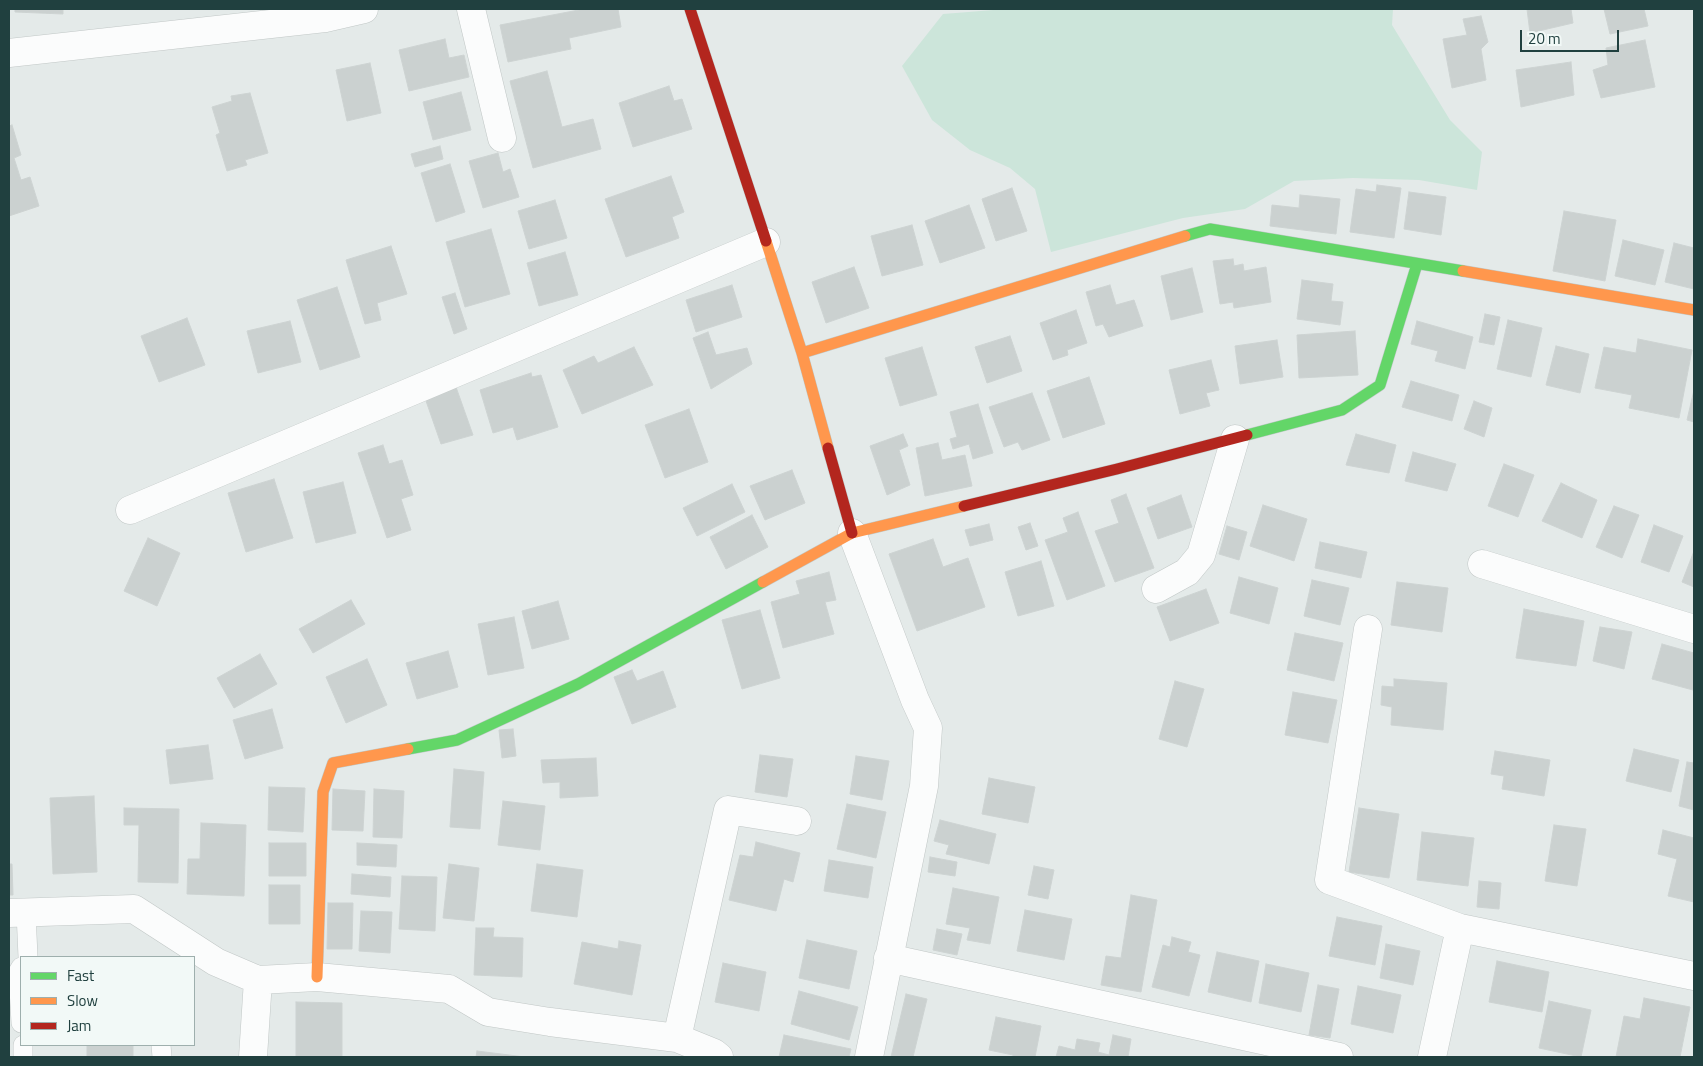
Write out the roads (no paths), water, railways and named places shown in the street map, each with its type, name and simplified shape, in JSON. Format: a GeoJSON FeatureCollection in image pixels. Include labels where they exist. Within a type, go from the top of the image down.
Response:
{"type":"FeatureCollection","features":[{"type":"Feature","properties":{"kind":"street"},"geometry":{"type":"LineString","coordinates":[[9,53],[325,18],[364,9]]}},
{"type":"Feature","properties":{"kind":"street"},"geometry":{"type":"LineString","coordinates":[[470,9],[502,138]]}},
{"type":"Feature","properties":{"kind":"street"},"geometry":{"type":"LineString","coordinates":[[690,9],[802,353],[852,533],[928,728],[924,786],[869,1057]]}},
{"type":"Feature","properties":{"kind":"street"},"geometry":{"type":"LineString","coordinates":[[802,353],[1210,229],[1694,310]]}},
{"type":"Feature","properties":{"kind":"street"},"geometry":{"type":"LineString","coordinates":[[130,510],[766,242]]}},
{"type":"Feature","properties":{"kind":"street"},"geometry":{"type":"LineString","coordinates":[[318,977],[323,792],[333,763],[457,740],[578,684],[852,533],[1107,472],[1342,410],[1380,385],[1417,264]]}},
{"type":"Feature","properties":{"kind":"street"},"geometry":{"type":"LineString","coordinates":[[1156,589],[1187,572],[1201,555],[1235,438]]}},
{"type":"Feature","properties":{"kind":"street"},"geometry":{"type":"LineString","coordinates":[[1482,564],[1694,629]]}},
{"type":"Feature","properties":{"kind":"street"},"geometry":{"type":"LineString","coordinates":[[1368,629],[1329,880],[1460,928],[1694,976]]}},
{"type":"Feature","properties":{"kind":"street"},"geometry":{"type":"LineString","coordinates":[[677,1038],[728,810],[797,821]]}},
{"type":"Feature","properties":{"kind":"street"},"geometry":{"type":"LineString","coordinates":[[17,912],[134,909],[216,962],[258,980],[318,977],[449,989],[488,1012],[677,1038],[714,1053],[719,1057]]}},
{"type":"Feature","properties":{"kind":"street"},"geometry":{"type":"LineString","coordinates":[[1432,1057],[1460,928]]}},
{"type":"Feature","properties":{"kind":"street"},"geometry":{"type":"LineString","coordinates":[[888,958],[1339,1057]]}},
{"type":"Feature","properties":{"kind":"street"},"geometry":{"type":"LineString","coordinates":[[253,1057],[258,980]]}},
{"type":"Feature","properties":{"kind":"lane"},"geometry":{"type":"LineString","coordinates":[[17,912],[28,956]]}},
{"type":"Feature","properties":{"kind":"lane"},"geometry":{"type":"LineString","coordinates":[[20,969],[18,972],[20,1006]]}}]}
